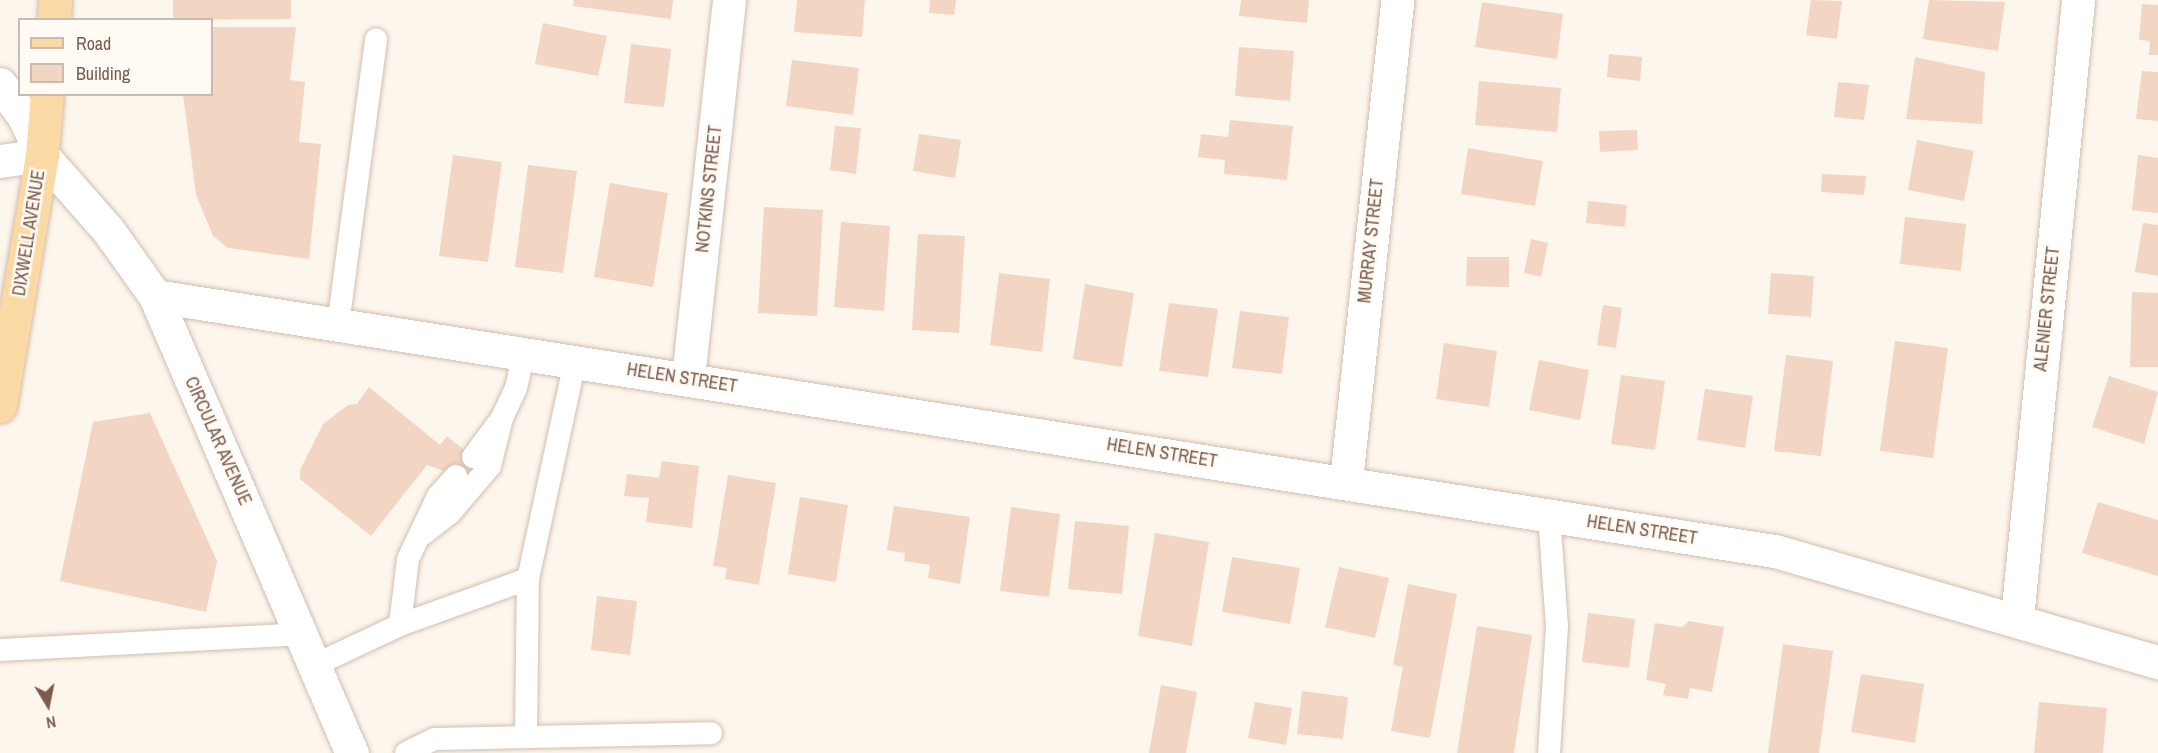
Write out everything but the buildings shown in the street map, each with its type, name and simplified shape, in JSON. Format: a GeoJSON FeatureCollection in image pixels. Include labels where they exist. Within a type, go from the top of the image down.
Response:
{"type":"FeatureCollection","features":[{"type":"Feature","properties":{"kind":"main road"},"geometry":{"type":"LineString","coordinates":[[54,18],[55,0]]}},
{"type":"Feature","properties":{"kind":"main road","name":"DIXWELL AVENUE"},"geometry":{"type":"LineString","coordinates":[[0,406],[42,155],[47,96]]}},
{"type":"Feature","properties":{"kind":"street","name":"NOTKINS STREET"},"geometry":{"type":"LineString","coordinates":[[688,378],[729,0]]}},
{"type":"Feature","properties":{"kind":"street","name":"MURRAY STREET"},"geometry":{"type":"LineString","coordinates":[[1346,481],[1397,0]]}},
{"type":"Feature","properties":{"kind":"street","name":"ALENIER STREET"},"geometry":{"type":"LineString","coordinates":[[2017,618],[2078,0]]}},
{"type":"Feature","properties":{"kind":"street","name":"CIRCULAR AVENUE"},"geometry":{"type":"LineString","coordinates":[[0,84],[24,117],[42,155],[108,230],[155,296],[352,753]]}},
{"type":"Feature","properties":{"kind":"street"},"geometry":{"type":"LineString","coordinates":[[0,161],[42,155]]}},
{"type":"Feature","properties":{"kind":"street","name":"HELEN STREET"},"geometry":{"type":"LineString","coordinates":[[155,296],[1346,481],[1775,551],[2017,618],[2158,662]]}},
{"type":"Feature","properties":{"kind":"lane"},"geometry":{"type":"LineString","coordinates":[[338,325],[376,40]]}},
{"type":"Feature","properties":{"kind":"lane"},"geometry":{"type":"LineString","coordinates":[[417,539],[450,513],[490,466],[502,418],[516,388],[524,353]]}},
{"type":"Feature","properties":{"kind":"lane"},"geometry":{"type":"LineString","coordinates":[[526,737],[528,579],[575,361]]}},
{"type":"Feature","properties":{"kind":"lane"},"geometry":{"type":"LineString","coordinates":[[472,457],[502,418]]}},
{"type":"Feature","properties":{"kind":"lane"},"geometry":{"type":"LineString","coordinates":[[400,625],[408,559],[438,496],[456,476]]}},
{"type":"Feature","properties":{"kind":"lane"},"geometry":{"type":"LineString","coordinates":[[1549,515],[1557,626],[1549,753]]}},
{"type":"Feature","properties":{"kind":"lane"},"geometry":{"type":"LineString","coordinates":[[315,665],[400,625],[528,579]]}},
{"type":"Feature","properties":{"kind":"lane"},"geometry":{"type":"LineString","coordinates":[[0,650],[301,634]]}},
{"type":"Feature","properties":{"kind":"lane"},"geometry":{"type":"LineString","coordinates":[[406,753],[435,739],[711,733]]}}]}
